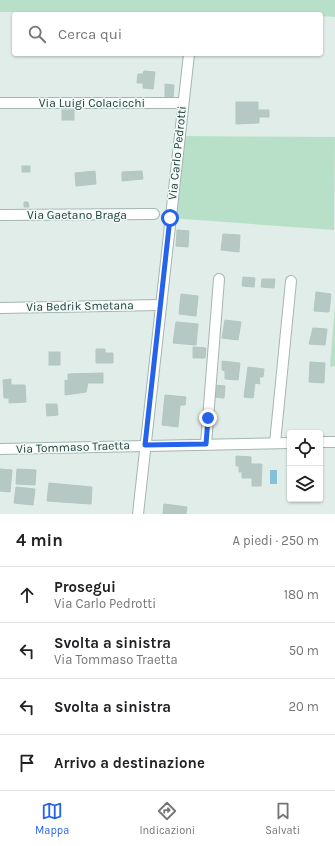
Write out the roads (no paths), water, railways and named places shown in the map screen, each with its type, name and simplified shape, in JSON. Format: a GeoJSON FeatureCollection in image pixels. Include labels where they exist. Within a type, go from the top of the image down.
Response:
{"type":"FeatureCollection","features":[{"type":"Feature","properties":{"kind":"street","name":"Via Carlo Pedrotti"},"geometry":{"type":"LineString","coordinates":[[138,514],[189,56]]}},
{"type":"Feature","properties":{"kind":"street","name":"Via Luigi Colacicchi"},"geometry":{"type":"LineString","coordinates":[[0,103],[183,103]]}},
{"type":"Feature","properties":{"kind":"street","name":"Via Gaetano Braga"},"geometry":{"type":"LineString","coordinates":[[0,215],[154,214]]}},
{"type":"Feature","properties":{"kind":"street"},"geometry":{"type":"LineString","coordinates":[[206,444],[220,279]]}},
{"type":"Feature","properties":{"kind":"street"},"geometry":{"type":"LineString","coordinates":[[275,443],[291,281]]}},
{"type":"Feature","properties":{"kind":"street","name":"Via Bedrik Smetana"},"geometry":{"type":"LineString","coordinates":[[0,308],[160,305]]}},
{"type":"Feature","properties":{"kind":"street"},"geometry":{"type":"LineString","coordinates":[[323,442],[335,442]]}},
{"type":"Feature","properties":{"kind":"street","name":"Via Tommaso Traetta"},"geometry":{"type":"LineString","coordinates":[[0,449],[287,443]]}},
{"type":"Feature","properties":{"kind":"water"},"geometry":{"type":"Polygon","coordinates":[[[270,470],[277,470],[277,484],[270,484],[270,470]]]}}]}
